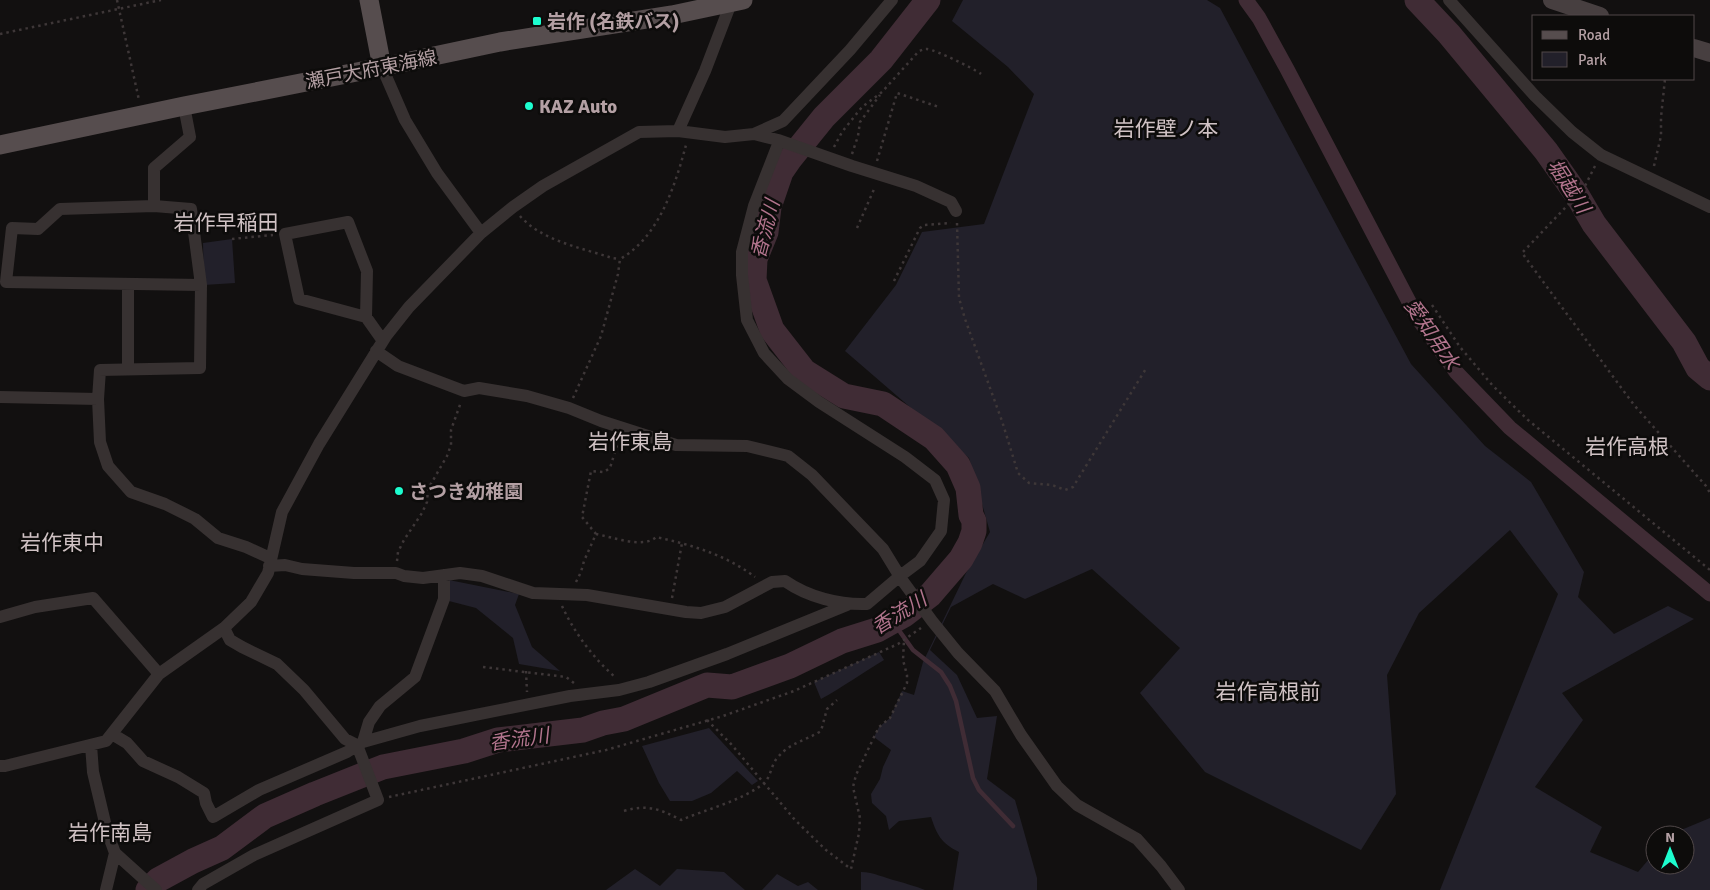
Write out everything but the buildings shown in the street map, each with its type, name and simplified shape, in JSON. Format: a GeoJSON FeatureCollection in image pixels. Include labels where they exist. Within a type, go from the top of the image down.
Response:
{"type":"FeatureCollection","features":[{"type":"Feature","properties":{"kind":"main road"},"geometry":{"type":"LineString","coordinates":[[368,0],[382,67]]}},
{"type":"Feature","properties":{"kind":"main road"},"geometry":{"type":"LineString","coordinates":[[1552,0],[1597,15]]}},
{"type":"Feature","properties":{"kind":"main road","name":"瀬戸大府東海線"},"geometry":{"type":"LineString","coordinates":[[0,145],[142,114],[500,42],[672,16],[737,1]]}},
{"type":"Feature","properties":{"kind":"main road"},"geometry":{"type":"LineString","coordinates":[[1695,48],[1710,53]]}},
{"type":"Feature","properties":{"kind":"street"},"geometry":{"type":"LineString","coordinates":[[2,769],[106,741],[158,674],[224,628],[251,602],[268,573],[282,512],[319,444],[380,346],[409,307],[481,233],[512,207],[543,186],[639,132],[683,132],[725,137],[754,134],[783,121],[850,50],[892,0]]}},
{"type":"Feature","properties":{"kind":"street"},"geometry":{"type":"LineString","coordinates":[[1449,0],[1535,96],[1572,132],[1600,155],[1710,207]]}},
{"type":"Feature","properties":{"kind":"street"},"geometry":{"type":"LineString","coordinates":[[683,132],[706,71],[737,1]]}},
{"type":"Feature","properties":{"kind":"street"},"geometry":{"type":"LineString","coordinates":[[382,67],[405,120],[437,173],[481,233]]}},
{"type":"Feature","properties":{"kind":"street"},"geometry":{"type":"LineString","coordinates":[[154,206],[154,168],[190,137],[184,106]]}},
{"type":"Feature","properties":{"kind":"street"},"geometry":{"type":"LineString","coordinates":[[754,134],[780,140],[916,186],[951,202],[957,216]]}},
{"type":"Feature","properties":{"kind":"street"},"geometry":{"type":"LineString","coordinates":[[201,285],[6,282],[12,228],[38,228],[60,209],[154,206],[191,209],[201,285],[200,368],[100,370],[98,399],[100,442],[108,466],[131,492],[165,504],[195,520],[218,538],[246,547],[270,562],[302,569],[354,573],[396,573],[423,578],[460,573],[482,576],[533,593],[587,595],[701,613],[725,608],[772,582],[785,581],[814,596],[847,605],[867,604],[920,561],[941,530],[944,500],[935,480],[905,457],[819,402],[788,379],[764,353],[747,320],[742,276],[742,252],[754,206],[780,140]]}},
{"type":"Feature","properties":{"kind":"street"},"geometry":{"type":"LineString","coordinates":[[366,318],[298,299],[284,234],[348,222],[367,271],[366,318],[380,346],[398,366],[464,390],[479,388],[527,396],[569,408],[622,428],[676,445],[747,446],[788,456],[812,475],[883,549],[901,578],[958,653],[995,691],[1021,735],[1057,786],[1077,805],[1137,839],[1180,890]]}},
{"type":"Feature","properties":{"kind":"street"},"geometry":{"type":"LineString","coordinates":[[128,284],[128,369]]}},
{"type":"Feature","properties":{"kind":"street"},"geometry":{"type":"LineString","coordinates":[[0,397],[98,399]]}},
{"type":"Feature","properties":{"kind":"street"},"geometry":{"type":"LineString","coordinates":[[198,890],[203,884],[254,855],[378,800],[360,744],[369,722],[380,706],[415,678],[444,599],[444,575]]}},
{"type":"Feature","properties":{"kind":"street"},"geometry":{"type":"LineString","coordinates":[[0,617],[35,607],[94,598],[158,674]]}},
{"type":"Feature","properties":{"kind":"street"},"geometry":{"type":"LineString","coordinates":[[112,734],[127,743],[143,761],[178,777],[204,793],[206,803],[213,817],[259,790],[347,752],[360,744],[420,726],[649,682],[726,654],[847,605]]}},
{"type":"Feature","properties":{"kind":"street"},"geometry":{"type":"LineString","coordinates":[[224,628],[230,640],[242,648],[277,664],[304,690],[345,739],[360,744]]}},
{"type":"Feature","properties":{"kind":"street"},"geometry":{"type":"LineString","coordinates":[[91,745],[93,772],[114,853],[106,890]]}},
{"type":"Feature","properties":{"kind":"street"},"geometry":{"type":"LineString","coordinates":[[114,853],[156,890]]}},
{"type":"Feature","properties":{"kind":"path"},"geometry":{"type":"LineString","coordinates":[[117,0],[142,114]]}},
{"type":"Feature","properties":{"kind":"path"},"geometry":{"type":"LineString","coordinates":[[0,34],[161,0]]}},
{"type":"Feature","properties":{"kind":"path"},"geometry":{"type":"LineString","coordinates":[[847,164],[854,151],[860,122],[882,92],[919,51],[927,49],[974,68],[981,74]]}},
{"type":"Feature","properties":{"kind":"path"},"geometry":{"type":"LineString","coordinates":[[1651,179],[1661,136],[1665,80]]}},
{"type":"Feature","properties":{"kind":"path"},"geometry":{"type":"LineString","coordinates":[[828,157],[850,120],[862,107],[882,92]]}},
{"type":"Feature","properties":{"kind":"path"},"geometry":{"type":"LineString","coordinates":[[857,228],[877,173],[897,93],[939,108]]}},
{"type":"Feature","properties":{"kind":"path"},"geometry":{"type":"LineString","coordinates":[[512,207],[526,222],[548,236],[620,260],[641,244],[663,210],[681,164],[683,132]]}},
{"type":"Feature","properties":{"kind":"path"},"geometry":{"type":"LineString","coordinates":[[1600,155],[1584,188],[1522,253],[1634,405],[1706,486],[1710,493]]}},
{"type":"Feature","properties":{"kind":"path"},"geometry":{"type":"LineString","coordinates":[[894,281],[920,228],[924,225],[957,216],[959,298],[1018,473],[1029,483],[1052,485],[1065,490],[1073,487],[1147,367]]}},
{"type":"Feature","properties":{"kind":"path"},"geometry":{"type":"LineString","coordinates":[[232,239],[284,234]]}},
{"type":"Feature","properties":{"kind":"path"},"geometry":{"type":"LineString","coordinates":[[569,408],[601,336],[616,283],[620,260]]}},
{"type":"Feature","properties":{"kind":"path"},"geometry":{"type":"LineString","coordinates":[[1432,306],[1460,347],[1493,386],[1528,420],[1710,570]]}},
{"type":"Feature","properties":{"kind":"path"},"geometry":{"type":"LineString","coordinates":[[396,573],[398,552],[422,514],[427,502],[428,489],[448,456],[451,445],[451,430],[464,390]]}},
{"type":"Feature","properties":{"kind":"path"},"geometry":{"type":"LineString","coordinates":[[622,428],[610,468],[604,472],[591,471],[582,517],[596,534],[643,544],[651,542],[656,537],[682,542],[742,568],[766,586]]}},
{"type":"Feature","properties":{"kind":"path"},"geometry":{"type":"LineString","coordinates":[[596,534],[575,583],[560,594],[570,622],[588,648],[612,675],[628,687]]}},
{"type":"Feature","properties":{"kind":"path"},"geometry":{"type":"LineString","coordinates":[[670,609],[682,542]]}},
{"type":"Feature","properties":{"kind":"path"},"geometry":{"type":"LineString","coordinates":[[378,800],[606,750],[707,720],[794,691],[904,640],[932,620]]}},
{"type":"Feature","properties":{"kind":"path"},"geometry":{"type":"LineString","coordinates":[[707,720],[731,744],[795,820],[826,850],[851,869],[859,833],[860,818],[853,787],[856,775],[879,727],[890,718],[907,683],[903,660],[904,640]]}},
{"type":"Feature","properties":{"kind":"path"},"geometry":{"type":"LineString","coordinates":[[483,667],[566,677],[586,694]]}},
{"type":"Feature","properties":{"kind":"path"},"geometry":{"type":"LineString","coordinates":[[526,672],[528,704]]}},
{"type":"Feature","properties":{"kind":"path"},"geometry":{"type":"LineString","coordinates":[[624,811],[633,808],[654,807],[664,810],[681,820],[713,808],[765,783],[776,758],[789,746],[821,731],[827,709],[837,700]]}},
{"type":"Feature","properties":{"kind":"green space"},"geometry":{"type":"Polygon","coordinates":[[[963,0],[1207,0],[1220,8],[1411,364],[1485,446],[1531,482],[1584,572],[1578,597],[1614,634],[1668,606],[1694,619],[1562,693],[1583,720],[1535,787],[1602,827],[1590,852],[1638,872],[1645,864],[1645,875],[1695,875],[1695,825],[1693,825],[1710,818],[1710,890],[1440,890],[1558,594],[1510,530],[1419,613],[1387,675],[1396,794],[1361,850],[1205,772],[1140,693],[1180,648],[1092,569],[1025,599],[993,584],[951,607],[930,650],[957,675],[977,718],[997,716],[987,779],[1015,800],[1037,878],[1037,890],[953,890],[959,852],[940,838],[931,817],[899,821],[889,830],[886,816],[872,803],[871,794],[880,779],[891,750],[874,737],[879,727],[890,718],[902,691],[914,695],[923,662],[966,573],[990,532],[969,458],[845,351],[896,285],[922,232],[984,224],[1034,94],[1008,67],[952,21],[963,0]]]}},
{"type":"Feature","properties":{"kind":"green space"},"geometry":{"type":"Polygon","coordinates":[[[232,239],[235,283],[204,285],[203,243],[232,239]]]}},
{"type":"Feature","properties":{"kind":"green space"},"geometry":{"type":"Polygon","coordinates":[[[449,580],[519,594],[515,605],[532,647],[560,671],[519,664],[513,638],[476,608],[449,601],[449,580]]]}},
{"type":"Feature","properties":{"kind":"green space"},"geometry":{"type":"Polygon","coordinates":[[[879,652],[884,660],[821,699],[814,682],[879,652]]]}},
{"type":"Feature","properties":{"kind":"green space"},"geometry":{"type":"Polygon","coordinates":[[[709,728],[758,781],[752,785],[737,771],[711,793],[692,801],[670,801],[659,783],[642,746],[709,728]]]}},
{"type":"Feature","properties":{"kind":"green space"},"geometry":{"type":"Polygon","coordinates":[[[635,869],[660,886],[677,869],[724,872],[745,890],[606,890],[635,869]]]}},
{"type":"Feature","properties":{"kind":"green space"},"geometry":{"type":"Polygon","coordinates":[[[861,872],[875,874],[925,890],[861,890],[861,872]]]}},
{"type":"Feature","properties":{"kind":"green space"},"geometry":{"type":"Polygon","coordinates":[[[777,874],[798,886],[808,882],[818,890],[762,890],[777,874]]]}},
{"type":"Feature","properties":{"kind":"waterway","name":"香流川"},"geometry":{"type":"LineString","coordinates":[[148,890],[158,880],[222,848],[265,816],[383,767],[464,751],[498,740],[583,730],[603,723],[624,719],[707,685],[732,687],[790,666],[842,641],[877,630],[904,615],[930,595],[961,559],[974,531],[968,488],[958,465],[934,438],[883,404],[844,396],[804,371],[772,330],[754,280],[755,259],[766,232],[769,207],[781,172],[824,117],[881,60],[928,0]]}},
{"type":"Feature","properties":{"kind":"waterway","name":"愛知用水"},"geometry":{"type":"LineString","coordinates":[[1246,0],[1259,18],[1287,69],[1417,317],[1456,372],[1510,428],[1710,594]]}},
{"type":"Feature","properties":{"kind":"waterway","name":"堀越川"},"geometry":{"type":"LineString","coordinates":[[1417,0],[1449,34],[1546,151],[1577,195],[1594,224],[1684,342],[1698,368],[1710,378]]}},
{"type":"Feature","properties":{"kind":"waterway"},"geometry":{"type":"LineString","coordinates":[[893,622],[913,650],[941,672],[950,686],[956,701],[973,778],[979,790],[1013,826]]}},
{"type":"Feature","properties":{"kind":"place","name":"岩作 (名鉄バス)"},"geometry":{"type":"Point","coordinates":[537,21]}},
{"type":"Feature","properties":{"kind":"place","name":"KAZ Auto"},"geometry":{"type":"Point","coordinates":[529,106]}},
{"type":"Feature","properties":{"kind":"place","name":"さつき幼稚園"},"geometry":{"type":"Point","coordinates":[399,491]}},
{"type":"Feature","properties":{"kind":"district","name":"岩作壁ノ本"},"geometry":{"type":"Point","coordinates":[1166,129]}},
{"type":"Feature","properties":{"kind":"district","name":"岩作早稲田"},"geometry":{"type":"Point","coordinates":[226,223]}},
{"type":"Feature","properties":{"kind":"district","name":"岩作東島"},"geometry":{"type":"Point","coordinates":[630,442]}},
{"type":"Feature","properties":{"kind":"district","name":"岩作高根"},"geometry":{"type":"Point","coordinates":[1627,447]}},
{"type":"Feature","properties":{"kind":"district","name":"岩作東中"},"geometry":{"type":"Point","coordinates":[62,543]}},
{"type":"Feature","properties":{"kind":"district","name":"岩作高根前"},"geometry":{"type":"Point","coordinates":[1268,692]}},
{"type":"Feature","properties":{"kind":"district","name":"岩作南島"},"geometry":{"type":"Point","coordinates":[110,833]}}]}
